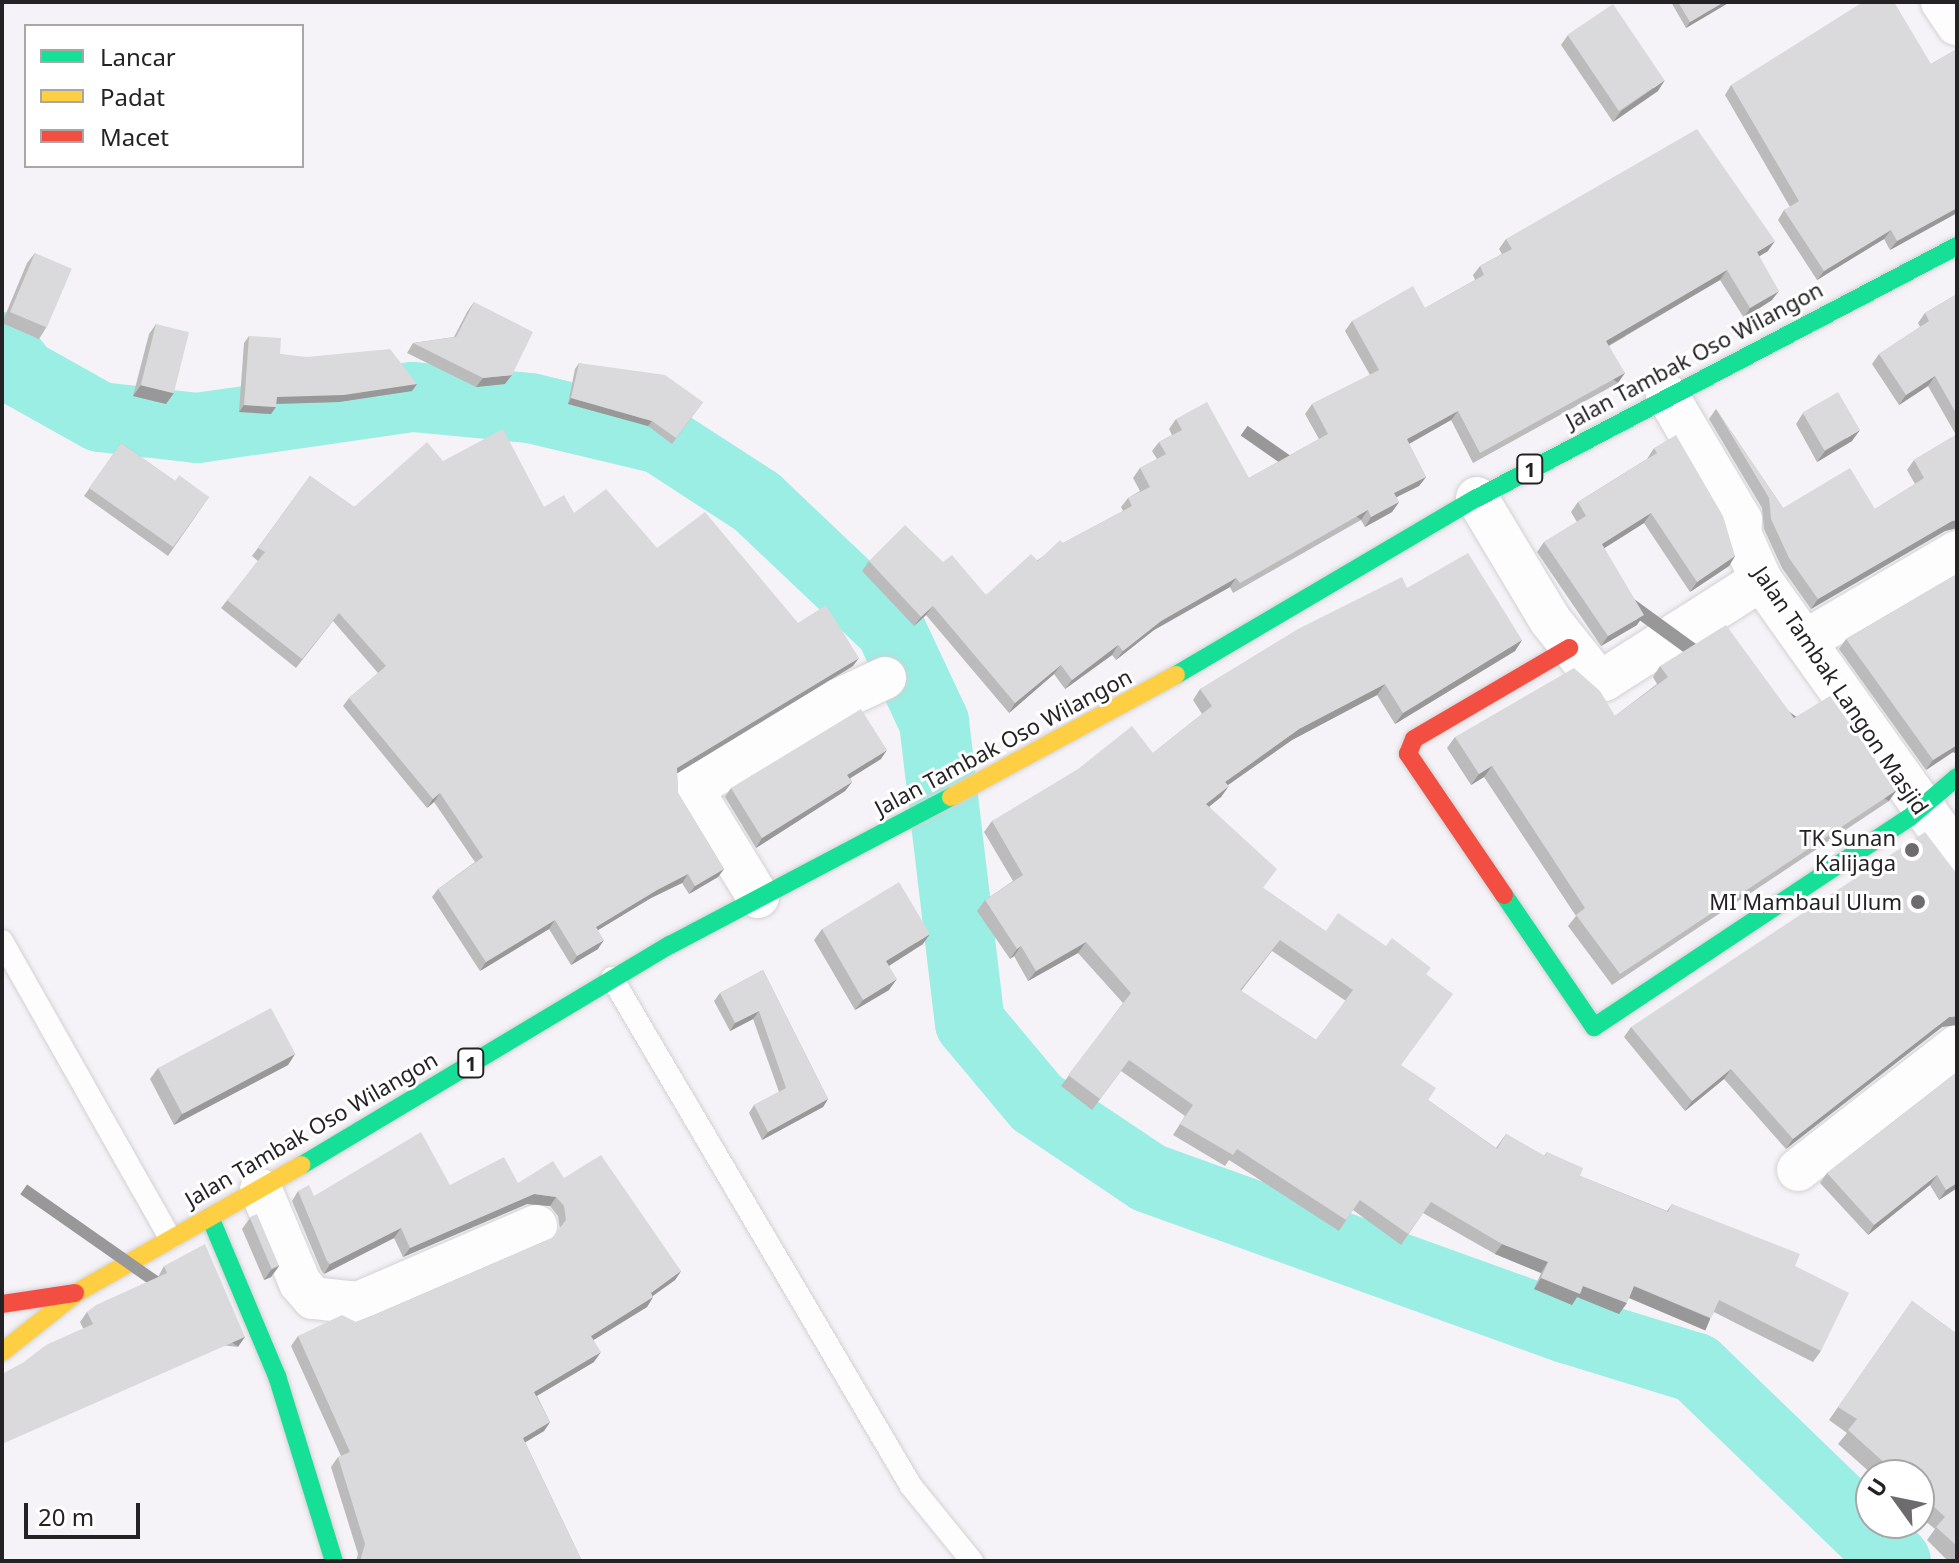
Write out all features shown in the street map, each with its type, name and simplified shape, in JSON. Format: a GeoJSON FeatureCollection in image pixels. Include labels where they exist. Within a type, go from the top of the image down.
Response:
{"type":"FeatureCollection","features":[{"type":"Feature","properties":{"kind":"main road","name":"Jalan Tambak Oso Wilangon"},"geometry":{"type":"LineString","coordinates":[[2,1352],[78,1292],[261,1190],[612,978],[758,897],[1115,711],[1477,498],[1667,395],[1957,246]]}},
{"type":"Feature","properties":{"kind":"main road"},"geometry":{"type":"LineString","coordinates":[[1569,648],[1414,739],[1408,754],[1594,1027],[1920,809],[1957,777]]}},
{"type":"Feature","properties":{"kind":"main road"},"geometry":{"type":"LineString","coordinates":[[210,1217],[277,1376],[334,1561]]}},
{"type":"Feature","properties":{"kind":"main road","name":"Jalan Tambak Oso Wilangon"},"geometry":{"type":"LineString","coordinates":[[2,1304],[78,1292]]}},
{"type":"Feature","properties":{"kind":"street"},"geometry":{"type":"LineString","coordinates":[[1942,2],[1957,24]]}},
{"type":"Feature","properties":{"kind":"street","name":"Jalan Tambak Langon Masjid"},"geometry":{"type":"LineString","coordinates":[[1667,395],[1741,520],[1740,533],[1761,580],[1920,809],[1957,855]]}},
{"type":"Feature","properties":{"kind":"street"},"geometry":{"type":"LineString","coordinates":[[1477,498],[1569,648],[1597,679],[1604,680],[1761,580]]}},
{"type":"Feature","properties":{"kind":"street"},"geometry":{"type":"LineString","coordinates":[[1805,641],[1957,552]]}},
{"type":"Feature","properties":{"kind":"street"},"geometry":{"type":"LineString","coordinates":[[758,897],[692,789],[838,700],[885,678]]}},
{"type":"Feature","properties":{"kind":"street"},"geometry":{"type":"LineString","coordinates":[[1798,1170],[1957,1046]]}},
{"type":"Feature","properties":{"kind":"street"},"geometry":{"type":"LineString","coordinates":[[261,1190],[300,1283],[313,1298],[358,1303],[536,1226]]}},
{"type":"Feature","properties":{"kind":"lane"},"geometry":{"type":"LineString","coordinates":[[2,941],[170,1238]]}},
{"type":"Feature","properties":{"kind":"lane"},"geometry":{"type":"LineString","coordinates":[[612,978],[911,1486],[972,1561]]}},
{"type":"Feature","properties":{"kind":"building"},"geometry":{"type":"Polygon","coordinates":[[[1678,2],[1724,2],[1690,22],[1678,2]]]}},
{"type":"Feature","properties":{"kind":"building"},"geometry":{"type":"Polygon","coordinates":[[[1863,2],[1894,2],[1931,64],[1957,49],[1957,208],[1897,241],[1891,230],[1824,271],[1784,210],[1799,201],[1731,85],[1863,2]]]}},
{"type":"Feature","properties":{"kind":"building"},"geometry":{"type":"Polygon","coordinates":[[[1613,4],[1664,80],[1619,111],[1567,35],[1613,4]]]}},
{"type":"Feature","properties":{"kind":"building"},"geometry":{"type":"Polygon","coordinates":[[[1697,129],[1775,241],[1757,252],[1779,291],[1750,308],[1727,270],[1606,341],[1625,373],[1480,453],[1458,411],[1407,439],[1426,477],[1394,493],[1399,502],[1371,517],[1368,510],[1240,583],[1236,578],[1161,621],[1123,651],[1118,645],[1072,680],[1061,665],[1015,703],[933,606],[921,617],[869,561],[905,525],[943,562],[952,555],[986,595],[1031,554],[1038,561],[1060,540],[1063,543],[1132,506],[1128,498],[1150,487],[1140,468],[1166,454],[1159,442],[1182,430],[1176,419],[1207,402],[1249,478],[1328,434],[1312,404],[1379,370],[1352,321],[1413,286],[1425,308],[1484,275],[1480,266],[1512,249],[1506,239],[1697,129]]]}},
{"type":"Feature","properties":{"kind":"building"},"geometry":{"type":"Polygon","coordinates":[[[35,253],[72,269],[47,328],[10,312],[35,253]]]}},
{"type":"Feature","properties":{"kind":"building"},"geometry":{"type":"Polygon","coordinates":[[[1957,294],[1957,415],[1935,376],[1906,395],[1879,354],[1929,321],[1925,313],[1957,294]]]}},
{"type":"Feature","properties":{"kind":"building"},"geometry":{"type":"Polygon","coordinates":[[[474,302],[533,332],[512,375],[483,378],[413,343],[456,337],[474,302]]]}},
{"type":"Feature","properties":{"kind":"building"},"geometry":{"type":"Polygon","coordinates":[[[156,324],[189,332],[174,393],[141,385],[156,324]]]}},
{"type":"Feature","properties":{"kind":"building"},"geometry":{"type":"Polygon","coordinates":[[[249,336],[281,338],[280,354],[307,357],[390,349],[417,384],[344,395],[277,397],[276,407],[244,405],[249,336]]]}},
{"type":"Feature","properties":{"kind":"building"},"geometry":{"type":"Polygon","coordinates":[[[579,363],[665,375],[703,402],[676,438],[652,421],[571,398],[579,363]]]}},
{"type":"Feature","properties":{"kind":"building"},"geometry":{"type":"Polygon","coordinates":[[[1838,392],[1860,430],[1824,451],[1802,412],[1838,392]]]}},
{"type":"Feature","properties":{"kind":"building"},"geometry":{"type":"Polygon","coordinates":[[[1716,409],[1783,508],[1850,468],[1875,509],[1924,478],[1914,460],[1957,434],[1957,520],[1818,599],[1789,558],[1771,519],[1769,498],[1716,409]]]}},
{"type":"Feature","properties":{"kind":"building"},"geometry":{"type":"Polygon","coordinates":[[[503,429],[544,507],[564,495],[574,513],[606,489],[657,548],[705,512],[798,623],[826,605],[859,658],[677,768],[678,793],[724,869],[695,886],[688,874],[657,890],[596,927],[604,940],[577,956],[555,920],[486,962],[438,889],[483,857],[440,793],[433,799],[349,698],[386,666],[339,613],[302,659],[227,600],[265,552],[258,548],[310,476],[354,507],[427,442],[443,461],[503,429]]]}},
{"type":"Feature","properties":{"kind":"building"},"geometry":{"type":"Polygon","coordinates":[[[1676,435],[1723,516],[1735,556],[1697,582],[1651,513],[1602,544],[1644,615],[1608,636],[1544,542],[1586,516],[1578,502],[1657,453],[1654,448],[1676,435]]]}},
{"type":"Feature","properties":{"kind":"building"},"geometry":{"type":"Polygon","coordinates":[[[121,443],[175,481],[179,475],[209,497],[173,547],[89,488],[121,443]]]}},
{"type":"Feature","properties":{"kind":"building"},"geometry":{"type":"Polygon","coordinates":[[[1468,553],[1522,640],[1403,713],[1385,684],[1299,729],[1225,782],[1229,786],[1206,804],[1277,869],[1263,888],[1326,931],[1338,913],[1386,946],[1392,938],[1431,968],[1426,974],[1453,994],[1401,1065],[1436,1088],[1428,1100],[1497,1149],[1506,1134],[1545,1156],[1547,1152],[1583,1168],[1580,1176],[1668,1212],[1672,1204],[1800,1254],[1795,1266],[1849,1293],[1821,1351],[1719,1300],[1711,1318],[1634,1286],[1627,1303],[1583,1286],[1580,1294],[1541,1278],[1548,1262],[1502,1244],[1431,1202],[1408,1234],[1360,1200],[1346,1220],[1237,1149],[1233,1155],[1180,1124],[1193,1105],[1129,1060],[1100,1099],[1068,1075],[1131,993],[1086,942],[1036,971],[1021,946],[1017,949],[985,900],[1023,875],[992,821],[1078,769],[1132,726],[1153,753],[1212,706],[1200,689],[1298,629],[1402,577],[1407,588],[1468,553]],[[1280,940],[1240,990],[1316,1040],[1353,990],[1280,940]]]}},
{"type":"Feature","properties":{"kind":"building"},"geometry":{"type":"Polygon","coordinates":[[[1957,574],[1957,745],[1933,760],[1846,639],[1957,574]]]}},
{"type":"Feature","properties":{"kind":"building"},"geometry":{"type":"Polygon","coordinates":[[[1726,625],[1794,718],[1830,696],[1897,790],[1620,974],[1576,915],[1585,908],[1492,766],[1479,774],[1455,737],[1574,668],[1600,691],[1615,716],[1668,677],[1660,666],[1726,625]]]}},
{"type":"Feature","properties":{"kind":"building"},"geometry":{"type":"Polygon","coordinates":[[[861,709],[887,750],[847,775],[852,782],[762,838],[731,788],[861,709]]]}},
{"type":"Feature","properties":{"kind":"building"},"geometry":{"type":"Polygon","coordinates":[[[1925,832],[1957,874],[1957,1016],[1949,1017],[1793,1139],[1731,1069],[1692,1101],[1631,1027],[1925,832]]]}},
{"type":"Feature","properties":{"kind":"building"},"geometry":{"type":"Polygon","coordinates":[[[899,882],[930,934],[886,961],[897,979],[863,1000],[822,929],[899,882]]]}},
{"type":"Feature","properties":{"kind":"building"},"geometry":{"type":"Polygon","coordinates":[[[763,970],[828,1099],[768,1132],[754,1105],[786,1088],[759,1011],[735,1023],[720,993],[763,970]]]}},
{"type":"Feature","properties":{"kind":"building"},"geometry":{"type":"Polygon","coordinates":[[[271,1008],[295,1054],[182,1114],[158,1068],[271,1008]]]}},
{"type":"Feature","properties":{"kind":"building"},"geometry":{"type":"Polygon","coordinates":[[[1957,1072],[1957,1183],[1946,1190],[1937,1175],[1874,1225],[1827,1173],[1957,1072]]]}},
{"type":"Feature","properties":{"kind":"building"},"geometry":{"type":"Polygon","coordinates":[[[421,1132],[450,1185],[504,1157],[518,1183],[553,1161],[564,1178],[601,1155],[681,1271],[651,1293],[653,1297],[591,1336],[601,1352],[534,1392],[550,1422],[523,1438],[582,1561],[360,1561],[365,1544],[338,1457],[350,1452],[298,1336],[342,1315],[356,1322],[552,1238],[566,1220],[564,1206],[556,1197],[534,1194],[410,1248],[401,1228],[330,1264],[298,1191],[309,1185],[314,1196],[421,1132]]]}},
{"type":"Feature","properties":{"kind":"building"},"geometry":{"type":"Polygon","coordinates":[[[257,1214],[279,1266],[272,1269],[250,1217],[257,1214]]]}},
{"type":"Feature","properties":{"kind":"building"},"geometry":{"type":"Polygon","coordinates":[[[205,1244],[245,1337],[2,1444],[2,1374],[46,1345],[93,1324],[87,1312],[96,1305],[167,1273],[164,1266],[205,1244]]]}},
{"type":"Feature","properties":{"kind":"building"},"geometry":{"type":"Polygon","coordinates":[[[1912,1301],[1957,1334],[1957,1546],[1936,1527],[1945,1517],[1935,1508],[1935,1459],[1880,1459],[1848,1430],[1857,1419],[1838,1407],[1912,1301]]]}},
{"type":"Feature","properties":{"kind":"waterway"},"geometry":{"type":"LineString","coordinates":[[2,347],[23,374],[100,417],[197,428],[413,397],[530,408],[660,439],[757,502],[890,628],[934,722],[970,1023],[1037,1103],[1149,1178],[1566,1328],[1696,1368],[1896,1561]]}},
{"type":"Feature","properties":{"kind":"traffic: fast"},"geometry":{"type":"LineString","coordinates":[[1176,675],[1477,498],[1957,246]]}},
{"type":"Feature","properties":{"kind":"traffic: fast"},"geometry":{"type":"LineString","coordinates":[[1504,895],[1594,1027],[1909,818],[1957,777]]}},
{"type":"Feature","properties":{"kind":"traffic: fast"},"geometry":{"type":"LineString","coordinates":[[302,1165],[670,945],[951,797]]}},
{"type":"Feature","properties":{"kind":"traffic: fast"},"geometry":{"type":"LineString","coordinates":[[210,1217],[277,1376],[334,1561]]}},
{"type":"Feature","properties":{"kind":"traffic: slow"},"geometry":{"type":"LineString","coordinates":[[951,797],[1176,675]]}},
{"type":"Feature","properties":{"kind":"traffic: slow"},"geometry":{"type":"LineString","coordinates":[[2,1352],[78,1292],[302,1165]]}},
{"type":"Feature","properties":{"kind":"traffic: jam"},"geometry":{"type":"LineString","coordinates":[[1504,895],[1408,754],[1414,739],[1569,648]]}},
{"type":"Feature","properties":{"kind":"traffic: jam"},"geometry":{"type":"LineString","coordinates":[[2,1304],[75,1293]]}},
{"type":"Feature","properties":{"kind":"place","name":"TK Sunan Kalijaga"},"geometry":{"type":"Point","coordinates":[1912,850]}},
{"type":"Feature","properties":{"kind":"place","name":"MI Mambaul Ulum"},"geometry":{"type":"Point","coordinates":[1918,902]}}]}
